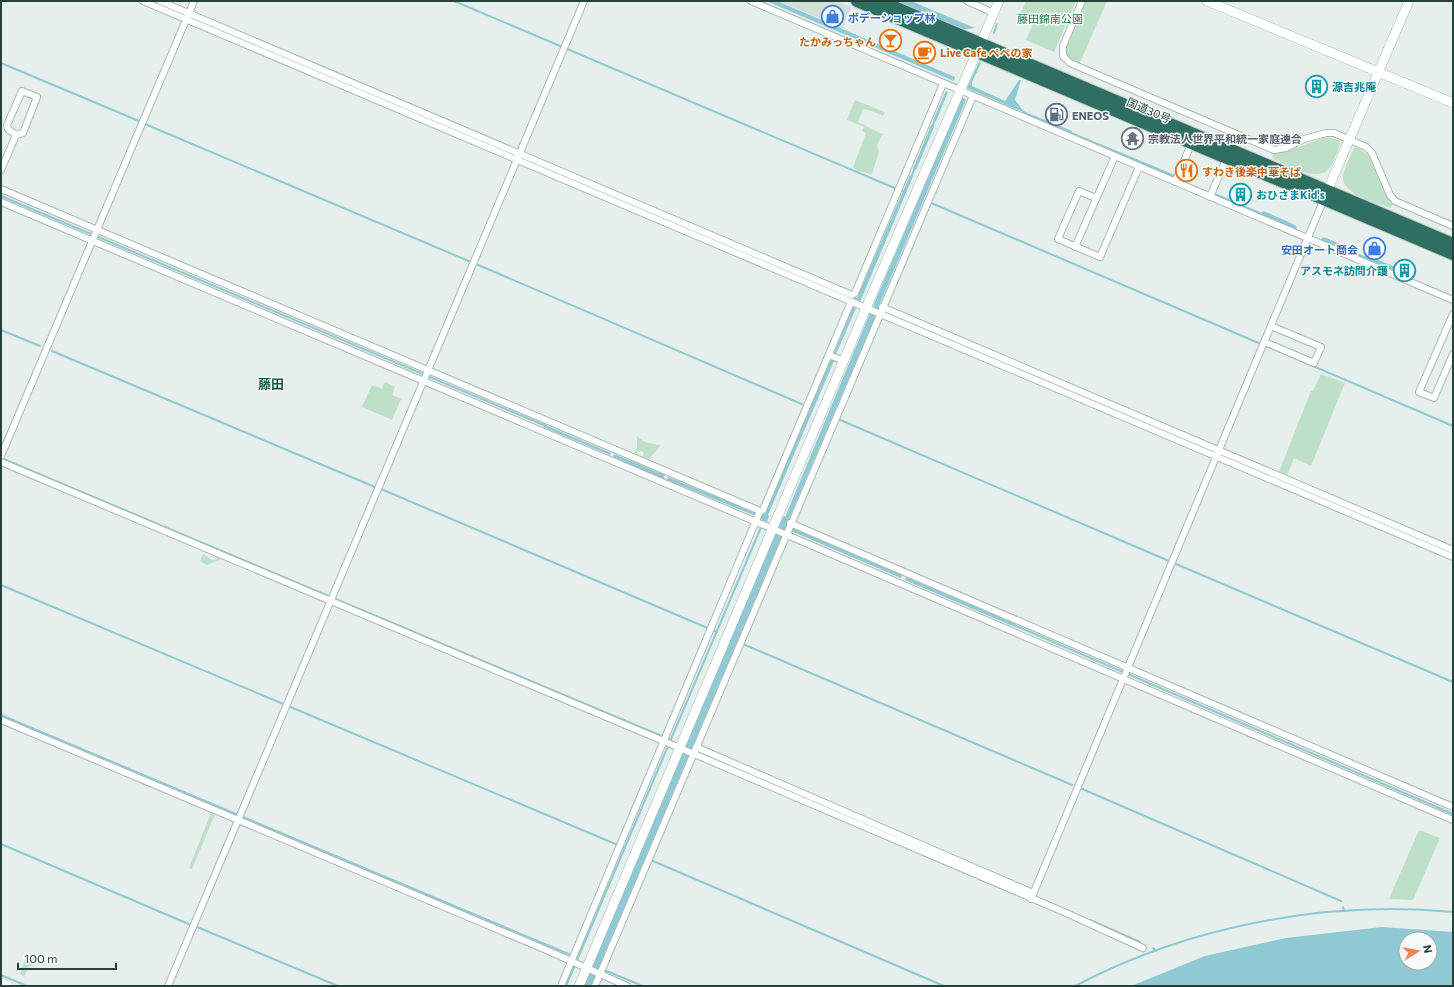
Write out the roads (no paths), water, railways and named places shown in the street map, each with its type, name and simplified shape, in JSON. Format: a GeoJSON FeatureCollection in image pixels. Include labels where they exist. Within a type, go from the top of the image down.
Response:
{"type":"FeatureCollection","features":[{"type":"Feature","properties":{"kind":"highway","name":"国道30号"},"geometry":{"type":"LineString","coordinates":[[857,1],[979,48],[1326,195],[1453,254]]}},
{"type":"Feature","properties":{"kind":"highway","name":"国道30号"},"geometry":{"type":"LineString","coordinates":[[880,1],[979,48],[1227,157],[1453,244]]}},
{"type":"Feature","properties":{"kind":"street"},"geometry":{"type":"LineString","coordinates":[[144,1],[188,16],[519,157],[860,305],[935,333],[1155,426],[1453,556]]}},
{"type":"Feature","properties":{"kind":"street"},"geometry":{"type":"LineString","coordinates":[[160,1],[188,16]]}},
{"type":"Feature","properties":{"kind":"street"},"geometry":{"type":"LineString","coordinates":[[1,456],[194,1]]}},
{"type":"Feature","properties":{"kind":"street"},"geometry":{"type":"LineString","coordinates":[[168,986],[584,1]]}},
{"type":"Feature","properties":{"kind":"street"},"geometry":{"type":"LineString","coordinates":[[751,1],[1175,182],[1211,194],[1308,238],[1453,300]]}},
{"type":"Feature","properties":{"kind":"street"},"geometry":{"type":"LineString","coordinates":[[967,1],[994,13]]}},
{"type":"Feature","properties":{"kind":"street"},"geometry":{"type":"LineString","coordinates":[[772,525],[763,510],[960,91],[999,1]]}},
{"type":"Feature","properties":{"kind":"street"},"geometry":{"type":"LineString","coordinates":[[1082,1],[1063,46],[1063,56],[1070,63],[1274,150],[1286,148],[1304,139],[1326,133],[1334,133],[1366,147],[1372,153],[1390,195],[1395,201],[1453,226]]}},
{"type":"Feature","properties":{"kind":"street"},"geometry":{"type":"LineString","coordinates":[[1207,1],[1453,103]]}},
{"type":"Feature","properties":{"kind":"street"},"geometry":{"type":"LineString","coordinates":[[1032,896],[1409,1]]}},
{"type":"Feature","properties":{"kind":"street"},"geometry":{"type":"LineString","coordinates":[[561,986],[583,965],[772,525],[860,305],[855,293],[943,84]]}},
{"type":"Feature","properties":{"kind":"street"},"geometry":{"type":"LineString","coordinates":[[22,91],[37,97],[23,133],[16,135],[8,129],[7,125],[22,91]]}},
{"type":"Feature","properties":{"kind":"street"},"geometry":{"type":"LineString","coordinates":[[882,307],[973,96]]}},
{"type":"Feature","properties":{"kind":"street"},"geometry":{"type":"LineString","coordinates":[[1,170],[16,135]]}},
{"type":"Feature","properties":{"kind":"street"},"geometry":{"type":"LineString","coordinates":[[1175,182],[1192,142]]}},
{"type":"Feature","properties":{"kind":"street"},"geometry":{"type":"LineString","coordinates":[[1075,247],[1115,156]]}},
{"type":"Feature","properties":{"kind":"street"},"geometry":{"type":"LineString","coordinates":[[1211,194],[1227,157]]}},
{"type":"Feature","properties":{"kind":"street"},"geometry":{"type":"LineString","coordinates":[[1096,198],[1079,191],[1058,239],[1100,258],[1140,167]]}},
{"type":"Feature","properties":{"kind":"street"},"geometry":{"type":"LineString","coordinates":[[1,189],[5,199],[23,205],[426,376],[772,525],[903,577],[1125,673],[1453,807]]}},
{"type":"Feature","properties":{"kind":"street"},"geometry":{"type":"LineString","coordinates":[[5,199],[23,205],[426,376],[772,525],[903,577],[1125,673],[1453,820]]}},
{"type":"Feature","properties":{"kind":"street"},"geometry":{"type":"LineString","coordinates":[[860,305],[882,307],[935,333]]}},
{"type":"Feature","properties":{"kind":"street"},"geometry":{"type":"LineString","coordinates":[[583,965],[772,525],[835,357],[860,305]]}},
{"type":"Feature","properties":{"kind":"street"},"geometry":{"type":"LineString","coordinates":[[1453,314],[1419,392],[1434,398],[1453,354]]}},
{"type":"Feature","properties":{"kind":"street"},"geometry":{"type":"LineString","coordinates":[[1265,342],[1314,363],[1321,347],[1272,326]]}},
{"type":"Feature","properties":{"kind":"street"},"geometry":{"type":"LineString","coordinates":[[1218,453],[1453,550]]}},
{"type":"Feature","properties":{"kind":"street"},"geometry":{"type":"LineString","coordinates":[[1,462],[331,598],[859,821],[1032,896],[1143,948]]}},
{"type":"Feature","properties":{"kind":"street"},"geometry":{"type":"LineString","coordinates":[[579,986],[583,965],[620,846],[678,745],[711,630],[772,525]]}},
{"type":"Feature","properties":{"kind":"street"},"geometry":{"type":"LineString","coordinates":[[1,720],[240,818],[583,965],[627,986]]}},
{"type":"Feature","properties":{"kind":"street"},"geometry":{"type":"LineString","coordinates":[[583,965],[595,986]]}},
{"type":"Feature","properties":{"kind":"street"},"geometry":{"type":"LineString","coordinates":[[1,983],[8,986]]}},
{"type":"Feature","properties":{"kind":"water"},"geometry":{"type":"Polygon","coordinates":[[[766,1],[777,1],[955,77],[954,81],[766,1]]]}},
{"type":"Feature","properties":{"kind":"water"},"geometry":{"type":"Polygon","coordinates":[[[895,1],[911,1],[975,28],[961,30],[895,1]]]}},
{"type":"Feature","properties":{"kind":"water"},"geometry":{"type":"Polygon","coordinates":[[[979,62],[981,63],[972,82],[972,86],[1005,101],[1019,80],[1021,80],[1015,100],[1025,113],[967,88],[979,62]]]}},
{"type":"Feature","properties":{"kind":"water"},"geometry":{"type":"Polygon","coordinates":[[[946,91],[948,92],[936,121],[933,120],[946,91]]]}},
{"type":"Feature","properties":{"kind":"water"},"geometry":{"type":"Polygon","coordinates":[[[962,97],[966,100],[878,308],[873,306],[962,97]]]}},
{"type":"Feature","properties":{"kind":"water"},"geometry":{"type":"Polygon","coordinates":[[[1033,115],[1072,131],[1072,134],[1032,117],[1033,115]]]}},
{"type":"Feature","properties":{"kind":"water"},"geometry":{"type":"Polygon","coordinates":[[[931,125],[934,127],[916,170],[913,169],[931,125]]]}},
{"type":"Feature","properties":{"kind":"water"},"geometry":{"type":"Polygon","coordinates":[[[1076,134],[1175,175],[1174,178],[1076,136],[1076,134]]]}},
{"type":"Feature","properties":{"kind":"water"},"geometry":{"type":"Polygon","coordinates":[[[910,175],[913,176],[860,302],[853,300],[853,298],[857,298],[910,175]]]}},
{"type":"Feature","properties":{"kind":"water"},"geometry":{"type":"Polygon","coordinates":[[[1215,193],[1274,218],[1273,221],[1214,195],[1215,193]]]}},
{"type":"Feature","properties":{"kind":"water"},"geometry":{"type":"Polygon","coordinates":[[[1339,245],[1375,261],[1374,264],[1338,248],[1339,245]]]}},
{"type":"Feature","properties":{"kind":"water"},"geometry":{"type":"Polygon","coordinates":[[[853,307],[856,308],[836,354],[834,353],[853,307]]]}},
{"type":"Feature","properties":{"kind":"water"},"geometry":{"type":"Polygon","coordinates":[[[870,313],[874,314],[875,317],[785,528],[781,527],[870,313]]]}},
{"type":"Feature","properties":{"kind":"water"},"geometry":{"type":"Polygon","coordinates":[[[831,359],[834,361],[768,515],[767,522],[761,519],[761,514],[765,514],[831,359]]]}},
{"type":"Feature","properties":{"kind":"water"},"geometry":{"type":"Polygon","coordinates":[[[545,425],[611,453],[610,455],[543,427],[545,425]]]}},
{"type":"Feature","properties":{"kind":"water"},"geometry":{"type":"Polygon","coordinates":[[[614,454],[665,475],[663,479],[613,457],[614,454]]]}},
{"type":"Feature","properties":{"kind":"water"},"geometry":{"type":"Polygon","coordinates":[[[668,477],[757,513],[756,516],[667,480],[668,477]]]}},
{"type":"Feature","properties":{"kind":"water"},"geometry":{"type":"Polygon","coordinates":[[[792,528],[902,575],[901,578],[791,531],[792,528]]]}},
{"type":"Feature","properties":{"kind":"water"},"geometry":{"type":"Polygon","coordinates":[[[906,577],[1016,624],[1015,627],[905,580],[906,577]]]}},
{"type":"Feature","properties":{"kind":"water"},"geometry":{"type":"Polygon","coordinates":[[[1382,927],[1453,932],[1453,986],[1131,986],[1205,956],[1286,938],[1382,927]]]}},
{"type":"Feature","properties":{"kind":"waterway"},"geometry":{"type":"LineString","coordinates":[[153,1],[160,4]]}},
{"type":"Feature","properties":{"kind":"waterway"},"geometry":{"type":"LineString","coordinates":[[454,1],[904,192]]}},
{"type":"Feature","properties":{"kind":"waterway"},"geometry":{"type":"LineString","coordinates":[[994,33],[997,24]]}},
{"type":"Feature","properties":{"kind":"waterway"},"geometry":{"type":"LineString","coordinates":[[1,63],[139,121]]}},
{"type":"Feature","properties":{"kind":"waterway"},"geometry":{"type":"LineString","coordinates":[[1023,112],[1034,117]]}},
{"type":"Feature","properties":{"kind":"waterway"},"geometry":{"type":"LineString","coordinates":[[932,128],[935,119]]}},
{"type":"Feature","properties":{"kind":"waterway"},"geometry":{"type":"LineString","coordinates":[[145,124],[471,262]]}},
{"type":"Feature","properties":{"kind":"waterway"},"geometry":{"type":"LineString","coordinates":[[456,130],[524,159]]}},
{"type":"Feature","properties":{"kind":"waterway"},"geometry":{"type":"LineString","coordinates":[[1069,132],[1078,136]]}},
{"type":"Feature","properties":{"kind":"waterway"},"geometry":{"type":"LineString","coordinates":[[911,178],[915,167]]}},
{"type":"Feature","properties":{"kind":"waterway"},"geometry":{"type":"LineString","coordinates":[[1,196],[546,426]]}},
{"type":"Feature","properties":{"kind":"waterway"},"geometry":{"type":"LineString","coordinates":[[929,202],[1261,344]]}},
{"type":"Feature","properties":{"kind":"waterway"},"geometry":{"type":"LineString","coordinates":[[1264,215],[1293,228]]}},
{"type":"Feature","properties":{"kind":"waterway"},"geometry":{"type":"LineString","coordinates":[[1324,241],[1346,250]]}},
{"type":"Feature","properties":{"kind":"waterway"},"geometry":{"type":"LineString","coordinates":[[1367,259],[1396,271]]}},
{"type":"Feature","properties":{"kind":"waterway"},"geometry":{"type":"LineString","coordinates":[[476,264],[804,405]]}},
{"type":"Feature","properties":{"kind":"waterway"},"geometry":{"type":"LineString","coordinates":[[885,312],[933,332]]}},
{"type":"Feature","properties":{"kind":"waterway"},"geometry":{"type":"LineString","coordinates":[[1,330],[40,346]]}},
{"type":"Feature","properties":{"kind":"waterway"},"geometry":{"type":"LineString","coordinates":[[1266,346],[1453,426]]}},
{"type":"Feature","properties":{"kind":"waterway"},"geometry":{"type":"LineString","coordinates":[[52,351],[375,487]]}},
{"type":"Feature","properties":{"kind":"waterway"},"geometry":{"type":"LineString","coordinates":[[838,419],[1169,561]]}},
{"type":"Feature","properties":{"kind":"waterway"},"geometry":{"type":"LineString","coordinates":[[1,458],[671,740]]}},
{"type":"Feature","properties":{"kind":"waterway"},"geometry":{"type":"LineString","coordinates":[[381,489],[717,632]]}},
{"type":"Feature","properties":{"kind":"waterway"},"geometry":{"type":"LineString","coordinates":[[566,986],[765,518]]}},
{"type":"Feature","properties":{"kind":"waterway"},"geometry":{"type":"LineString","coordinates":[[587,986],[785,520]]}},
{"type":"Feature","properties":{"kind":"waterway"},"geometry":{"type":"LineString","coordinates":[[1176,564],[1453,682]]}},
{"type":"Feature","properties":{"kind":"waterway"},"geometry":{"type":"LineString","coordinates":[[1,585],[625,848]]}},
{"type":"Feature","properties":{"kind":"waterway"},"geometry":{"type":"LineString","coordinates":[[1014,625],[1453,814]]}},
{"type":"Feature","properties":{"kind":"waterway"},"geometry":{"type":"LineString","coordinates":[[743,644],[1072,785]]}},
{"type":"Feature","properties":{"kind":"waterway"},"geometry":{"type":"LineString","coordinates":[[1,715],[578,958]]}},
{"type":"Feature","properties":{"kind":"waterway"},"geometry":{"type":"LineString","coordinates":[[688,747],[692,749]]}},
{"type":"Feature","properties":{"kind":"waterway"},"geometry":{"type":"LineString","coordinates":[[699,752],[906,841]]}},
{"type":"Feature","properties":{"kind":"waterway"},"geometry":{"type":"LineString","coordinates":[[1080,788],[1341,901]]}},
{"type":"Feature","properties":{"kind":"waterway"},"geometry":{"type":"LineString","coordinates":[[1,844],[191,925]]}},
{"type":"Feature","properties":{"kind":"waterway"},"geometry":{"type":"LineString","coordinates":[[653,861],[944,986]]}},
{"type":"Feature","properties":{"kind":"waterway"},"geometry":{"type":"LineString","coordinates":[[1343,907],[1344,911]]}},
{"type":"Feature","properties":{"kind":"waterway"},"geometry":{"type":"LineString","coordinates":[[1075,986],[1119,965],[1164,947],[1211,933],[1259,922],[1307,914],[1356,910],[1405,909],[1453,912]]}},
{"type":"Feature","properties":{"kind":"waterway"},"geometry":{"type":"LineString","coordinates":[[1090,920],[1140,942]]}},
{"type":"Feature","properties":{"kind":"waterway"},"geometry":{"type":"LineString","coordinates":[[197,927],[338,986]]}},
{"type":"Feature","properties":{"kind":"waterway"},"geometry":{"type":"LineString","coordinates":[[1153,948],[1156,951]]}},
{"type":"Feature","properties":{"kind":"waterway"},"geometry":{"type":"LineString","coordinates":[[595,966],[599,967]]}},
{"type":"Feature","properties":{"kind":"waterway"},"geometry":{"type":"LineString","coordinates":[[604,970],[643,986]]}},
{"type":"Feature","properties":{"kind":"waterway"},"geometry":{"type":"LineString","coordinates":[[1,975],[27,986]]}},
{"type":"Feature","properties":{"kind":"place","name":"ボデーショップ林"},"geometry":{"type":"Point","coordinates":[832,17]}},
{"type":"Feature","properties":{"kind":"place","name":"たかみっちゃん"},"geometry":{"type":"Point","coordinates":[891,41]}},
{"type":"Feature","properties":{"kind":"place","name":"Live Cafe ペペの家"},"geometry":{"type":"Point","coordinates":[925,52]}},
{"type":"Feature","properties":{"kind":"place","name":"源吉兆庵"},"geometry":{"type":"Point","coordinates":[1317,86]}},
{"type":"Feature","properties":{"kind":"place","name":"ENEOS"},"geometry":{"type":"Point","coordinates":[1057,115]}},
{"type":"Feature","properties":{"kind":"place","name":"宗教法人世界平和統一家庭連合"},"geometry":{"type":"Point","coordinates":[1132,138]}},
{"type":"Feature","properties":{"kind":"place","name":"すわき後楽中華そば"},"geometry":{"type":"Point","coordinates":[1187,171]}},
{"type":"Feature","properties":{"kind":"place","name":"おひさまKid's"},"geometry":{"type":"Point","coordinates":[1240,194]}},
{"type":"Feature","properties":{"kind":"place","name":"安田オート商会"},"geometry":{"type":"Point","coordinates":[1374,249]}},
{"type":"Feature","properties":{"kind":"place","name":"アスモネ訪問介護"},"geometry":{"type":"Point","coordinates":[1404,270]}},
{"type":"Feature","properties":{"kind":"district","name":"藤田"},"geometry":{"type":"Point","coordinates":[271,384]}},
{"type":"Feature","properties":{"kind":"park label","name":"藤田錦南公園"},"geometry":{"type":"Point","coordinates":[1050,18]}}]}
